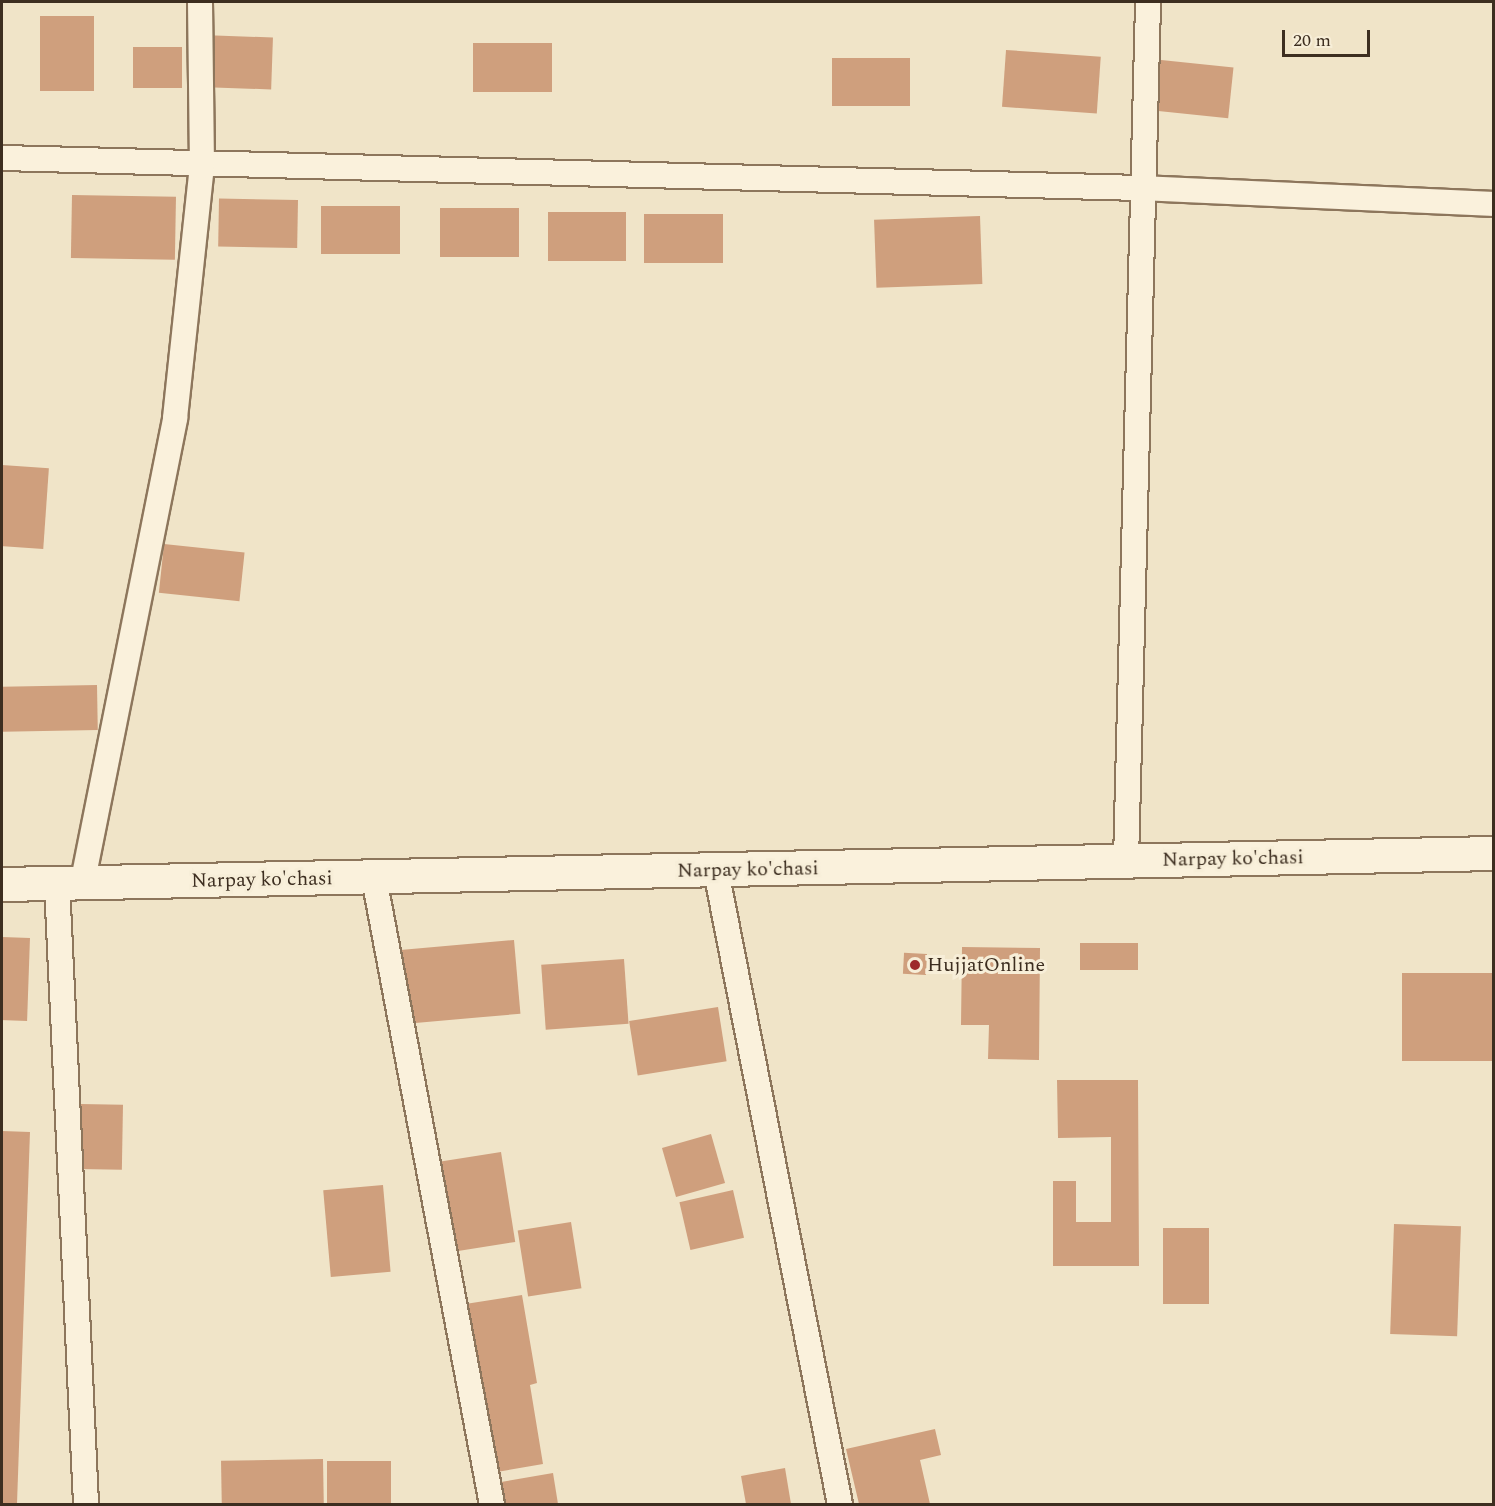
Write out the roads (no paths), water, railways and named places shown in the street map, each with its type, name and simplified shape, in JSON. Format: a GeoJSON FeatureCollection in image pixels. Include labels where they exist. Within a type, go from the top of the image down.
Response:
{"type":"FeatureCollection","features":[{"type":"Feature","properties":{"kind":"main road","name":"Narpay ko'chasi"},"geometry":{"type":"LineString","coordinates":[[2,884],[716,871],[1494,853]]}},
{"type":"Feature","properties":{"kind":"street"},"geometry":{"type":"LineString","coordinates":[[86,1504],[69,884],[175,418],[202,166],[200,2]]}},
{"type":"Feature","properties":{"kind":"street"},"geometry":{"type":"LineString","coordinates":[[1126,861],[1141,188],[1148,2]]}},
{"type":"Feature","properties":{"kind":"street"},"geometry":{"type":"LineString","coordinates":[[2,158],[202,166],[1141,188],[1494,204]]}},
{"type":"Feature","properties":{"kind":"street"},"geometry":{"type":"LineString","coordinates":[[716,871],[840,1504]]}},
{"type":"Feature","properties":{"kind":"street"},"geometry":{"type":"LineString","coordinates":[[374,878],[492,1504]]}},
{"type":"Feature","properties":{"kind":"place","name":"HujjatOnline"},"geometry":{"type":"Point","coordinates":[915,965]}}]}
